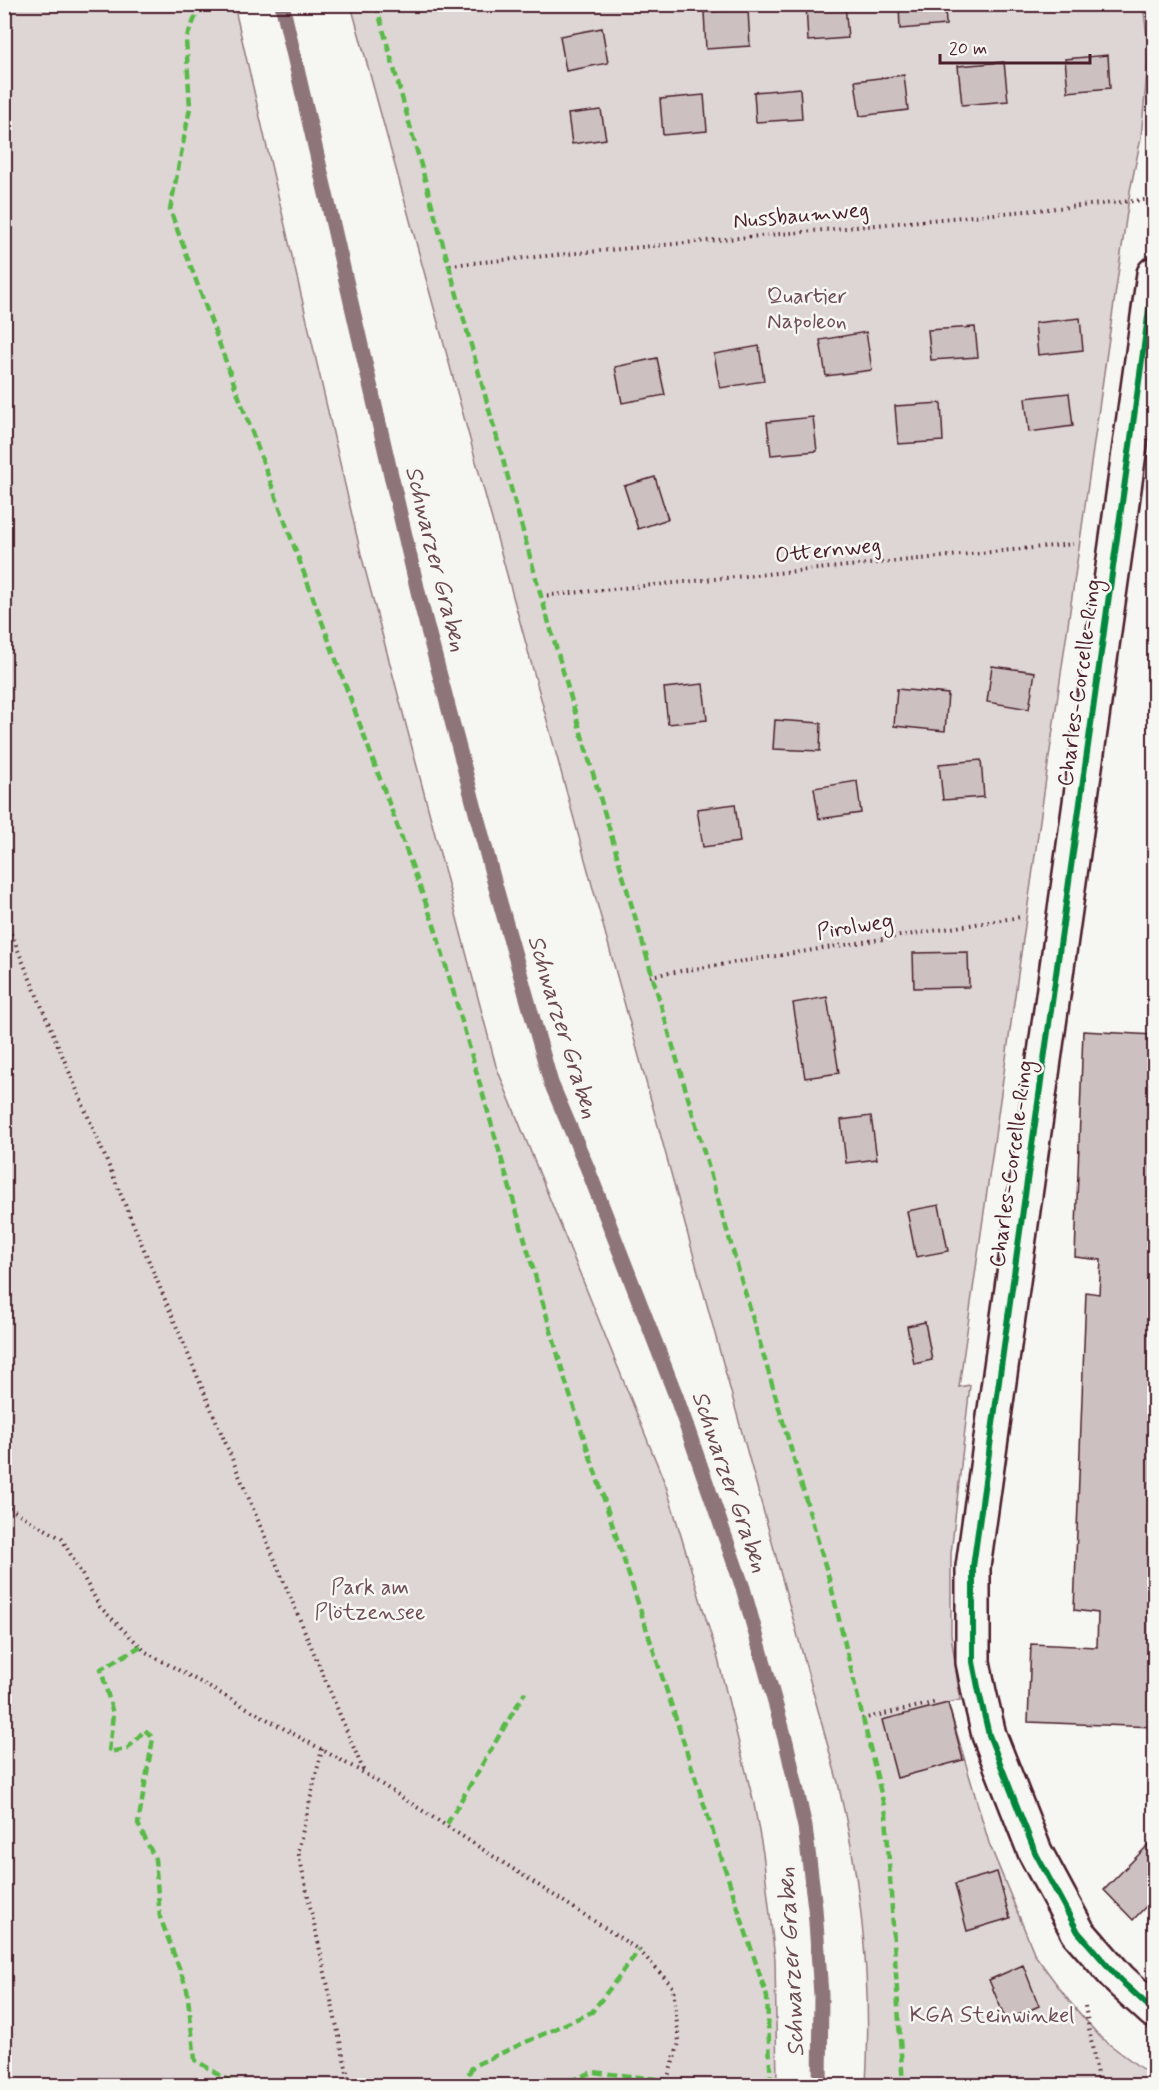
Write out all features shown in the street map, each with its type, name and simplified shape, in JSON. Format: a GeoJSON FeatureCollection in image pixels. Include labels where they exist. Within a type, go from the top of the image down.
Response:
{"type":"FeatureCollection","features":[{"type":"Feature","properties":{"kind":"street","name":"Charles-Corcelle-Ring"},"geometry":{"type":"LineString","coordinates":[[1155,274],[973,1567],[973,1662],[979,1692],[989,1735],[1035,1852],[1078,1932],[1120,1980],[1155,2011]]}},
{"type":"Feature","properties":{"kind":"path"},"geometry":{"type":"LineString","coordinates":[[4,917],[364,1773]]}},
{"type":"Feature","properties":{"kind":"path"},"geometry":{"type":"LineString","coordinates":[[4,1505],[62,1539],[100,1607],[146,1652],[364,1773],[639,1950],[673,1987],[679,2043],[665,2085]]}},
{"type":"Feature","properties":{"kind":"path"},"geometry":{"type":"LineString","coordinates":[[862,1719],[979,1692]]}},
{"type":"Feature","properties":{"kind":"path"},"geometry":{"type":"LineString","coordinates":[[322,1749],[298,1851],[350,2085]]}},
{"type":"Feature","properties":{"kind":"green space","name":"Park am Plötzensee"},"geometry":{"type":"Polygon","coordinates":[[[5,4],[234,5],[361,554],[496,1066],[666,1486],[717,1655],[754,1804],[763,1853],[775,1959],[777,2085],[5,2085],[5,4]]]}},
{"type":"Feature","properties":{"kind":"green space","name":"Quartier Napoleon"},"geometry":{"type":"Polygon","coordinates":[[[351,5],[1143,5],[1149,51],[1141,138],[1130,191],[959,1387],[970,1385],[951,1554],[951,1634],[960,1700],[948,1703],[989,1843],[1035,1955],[1069,2001],[1101,2038],[1154,2078],[1154,2085],[866,2085],[867,2009],[863,1933],[853,1857],[838,1783],[351,5]]]}},
{"type":"Feature","properties":{"kind":"building"},"geometry":{"type":"Polygon","coordinates":[[[806,4],[845,4],[848,38],[808,41],[806,4]]]}},
{"type":"Feature","properties":{"kind":"building"},"geometry":{"type":"Polygon","coordinates":[[[899,4],[945,4],[946,25],[900,29],[899,4]]]}},
{"type":"Feature","properties":{"kind":"building"},"geometry":{"type":"Polygon","coordinates":[[[748,10],[750,46],[706,49],[704,12],[748,10]]]}},
{"type":"Feature","properties":{"kind":"building"},"geometry":{"type":"Polygon","coordinates":[[[602,28],[608,63],[566,71],[560,36],[602,28]]]}},
{"type":"Feature","properties":{"kind":"building"},"geometry":{"type":"Polygon","coordinates":[[[1108,55],[1110,88],[1068,92],[1065,59],[1108,55]]]}},
{"type":"Feature","properties":{"kind":"building"},"geometry":{"type":"Polygon","coordinates":[[[1004,62],[1008,101],[962,105],[958,66],[1004,62]]]}},
{"type":"Feature","properties":{"kind":"building"},"geometry":{"type":"Polygon","coordinates":[[[904,75],[908,110],[860,116],[855,81],[904,75]]]}},
{"type":"Feature","properties":{"kind":"building"},"geometry":{"type":"Polygon","coordinates":[[[800,88],[802,119],[756,122],[754,92],[800,88]]]}},
{"type":"Feature","properties":{"kind":"building"},"geometry":{"type":"Polygon","coordinates":[[[704,95],[707,131],[663,135],[660,99],[704,95]]]}},
{"type":"Feature","properties":{"kind":"building"},"geometry":{"type":"Polygon","coordinates":[[[601,110],[606,139],[572,144],[568,114],[601,110]]]}},
{"type":"Feature","properties":{"kind":"building"},"geometry":{"type":"Polygon","coordinates":[[[1080,318],[1083,350],[1038,355],[1035,323],[1080,318]]]}},
{"type":"Feature","properties":{"kind":"building"},"geometry":{"type":"Polygon","coordinates":[[[975,327],[978,357],[931,360],[928,330],[975,327]]]}},
{"type":"Feature","properties":{"kind":"building"},"geometry":{"type":"Polygon","coordinates":[[[866,332],[872,370],[826,376],[820,340],[866,332]]]}},
{"type":"Feature","properties":{"kind":"building"},"geometry":{"type":"Polygon","coordinates":[[[759,346],[764,381],[720,388],[714,354],[759,346]]]}},
{"type":"Feature","properties":{"kind":"building"},"geometry":{"type":"Polygon","coordinates":[[[657,358],[665,395],[622,403],[615,367],[657,358]]]}},
{"type":"Feature","properties":{"kind":"building"},"geometry":{"type":"Polygon","coordinates":[[[1069,393],[1073,426],[1029,432],[1025,398],[1069,393]]]}},
{"type":"Feature","properties":{"kind":"building"},"geometry":{"type":"Polygon","coordinates":[[[941,403],[943,441],[898,444],[895,406],[941,403]]]}},
{"type":"Feature","properties":{"kind":"building"},"geometry":{"type":"Polygon","coordinates":[[[813,417],[817,451],[771,455],[767,422],[813,417]]]}},
{"type":"Feature","properties":{"kind":"building"},"geometry":{"type":"Polygon","coordinates":[[[655,477],[668,519],[638,529],[624,486],[655,477]]]}},
{"type":"Feature","properties":{"kind":"building"},"geometry":{"type":"Polygon","coordinates":[[[992,666],[1035,672],[1029,709],[987,702],[992,666]]]}},
{"type":"Feature","properties":{"kind":"building"},"geometry":{"type":"Polygon","coordinates":[[[703,684],[707,720],[668,724],[664,688],[703,684]]]}},
{"type":"Feature","properties":{"kind":"building"},"geometry":{"type":"Polygon","coordinates":[[[897,689],[948,694],[945,731],[894,726],[897,689]]]}},
{"type":"Feature","properties":{"kind":"building"},"geometry":{"type":"Polygon","coordinates":[[[775,720],[821,723],[820,751],[773,749],[775,720]]]}},
{"type":"Feature","properties":{"kind":"building"},"geometry":{"type":"Polygon","coordinates":[[[981,760],[984,797],[943,800],[939,764],[981,760]]]}},
{"type":"Feature","properties":{"kind":"building"},"geometry":{"type":"Polygon","coordinates":[[[857,781],[861,813],[819,819],[814,788],[857,781]]]}},
{"type":"Feature","properties":{"kind":"building"},"geometry":{"type":"Polygon","coordinates":[[[735,804],[740,842],[703,847],[697,809],[735,804]]]}},
{"type":"Feature","properties":{"kind":"building"},"geometry":{"type":"Polygon","coordinates":[[[968,952],[969,987],[914,988],[913,953],[968,952]]]}},
{"type":"Feature","properties":{"kind":"building"},"geometry":{"type":"Polygon","coordinates":[[[827,997],[839,1073],[805,1078],[793,1003],[827,997]]]}},
{"type":"Feature","properties":{"kind":"building"},"geometry":{"type":"Polygon","coordinates":[[[1083,1031],[1154,1035],[1154,1561],[1151,1648],[1154,1649],[1154,1727],[1028,1722],[1031,1644],[1097,1647],[1098,1613],[1074,1610],[1086,1292],[1099,1294],[1101,1260],[1075,1257],[1083,1031]]]}},
{"type":"Feature","properties":{"kind":"building"},"geometry":{"type":"Polygon","coordinates":[[[871,1116],[877,1159],[846,1163],[841,1120],[871,1116]]]}},
{"type":"Feature","properties":{"kind":"building"},"geometry":{"type":"Polygon","coordinates":[[[939,1205],[948,1251],[916,1257],[907,1211],[939,1205]]]}},
{"type":"Feature","properties":{"kind":"building"},"geometry":{"type":"Polygon","coordinates":[[[925,1322],[932,1360],[914,1364],[907,1326],[925,1322]]]}},
{"type":"Feature","properties":{"kind":"building"},"geometry":{"type":"Polygon","coordinates":[[[948,1703],[963,1760],[897,1778],[882,1720],[948,1703]]]}},
{"type":"Feature","properties":{"kind":"building"},"geometry":{"type":"Polygon","coordinates":[[[1154,1839],[1154,1898],[1133,1920],[1104,1890],[1154,1839]]]}},
{"type":"Feature","properties":{"kind":"building"},"geometry":{"type":"Polygon","coordinates":[[[997,1872],[1010,1918],[967,1931],[955,1884],[997,1872]]]}},
{"type":"Feature","properties":{"kind":"building"},"geometry":{"type":"Polygon","coordinates":[[[1023,1965],[1039,2006],[1006,2020],[989,1980],[1023,1965]]]}},
{"type":"Feature","properties":{"kind":"waterway","name":"Schwarzer Graben"},"geometry":{"type":"LineString","coordinates":[[282,4],[419,596],[494,881],[551,1083],[587,1167],[676,1396],[743,1588],[786,1742],[805,1827],[815,1908],[821,1995],[820,2086]]}},
{"type":"Feature","properties":{"kind":"marked path"},"geometry":{"type":"LineString","coordinates":[[201,4],[186,39],[190,108],[170,210],[435,928],[566,1383],[767,1997],[771,2086]]}},
{"type":"Feature","properties":{"kind":"marked path"},"geometry":{"type":"LineString","coordinates":[[376,4],[541,596],[830,1582],[886,1814],[903,2086]]}},
{"type":"Feature","properties":{"kind":"marked path"},"geometry":{"type":"LineString","coordinates":[[141,1646],[101,1669],[113,1714],[109,1752],[127,1749],[145,1730],[153,1738],[138,1824],[155,1859],[160,1917],[187,1989],[195,2060],[238,2086]]}},
{"type":"Feature","properties":{"kind":"marked path"},"geometry":{"type":"LineString","coordinates":[[447,1824],[525,1692]]}},
{"type":"Feature","properties":{"kind":"marked path"},"geometry":{"type":"LineString","coordinates":[[462,2086],[473,2066],[592,2012],[639,1950]]}},
{"type":"Feature","properties":{"kind":"marked path"},"geometry":{"type":"LineString","coordinates":[[557,2086],[593,2072],[667,2080]]}},
{"type":"Feature","properties":{"kind":"cycle path"},"geometry":{"type":"LineString","coordinates":[[1154,274],[973,1567],[973,1662],[979,1692],[989,1735],[1035,1852],[1078,1932],[1120,1980],[1154,2011]]}},
{"type":"Feature","properties":{"kind":"park label","name":"KGA Steinwinkel"},"geometry":{"type":"Point","coordinates":[992,2016]}}]}
